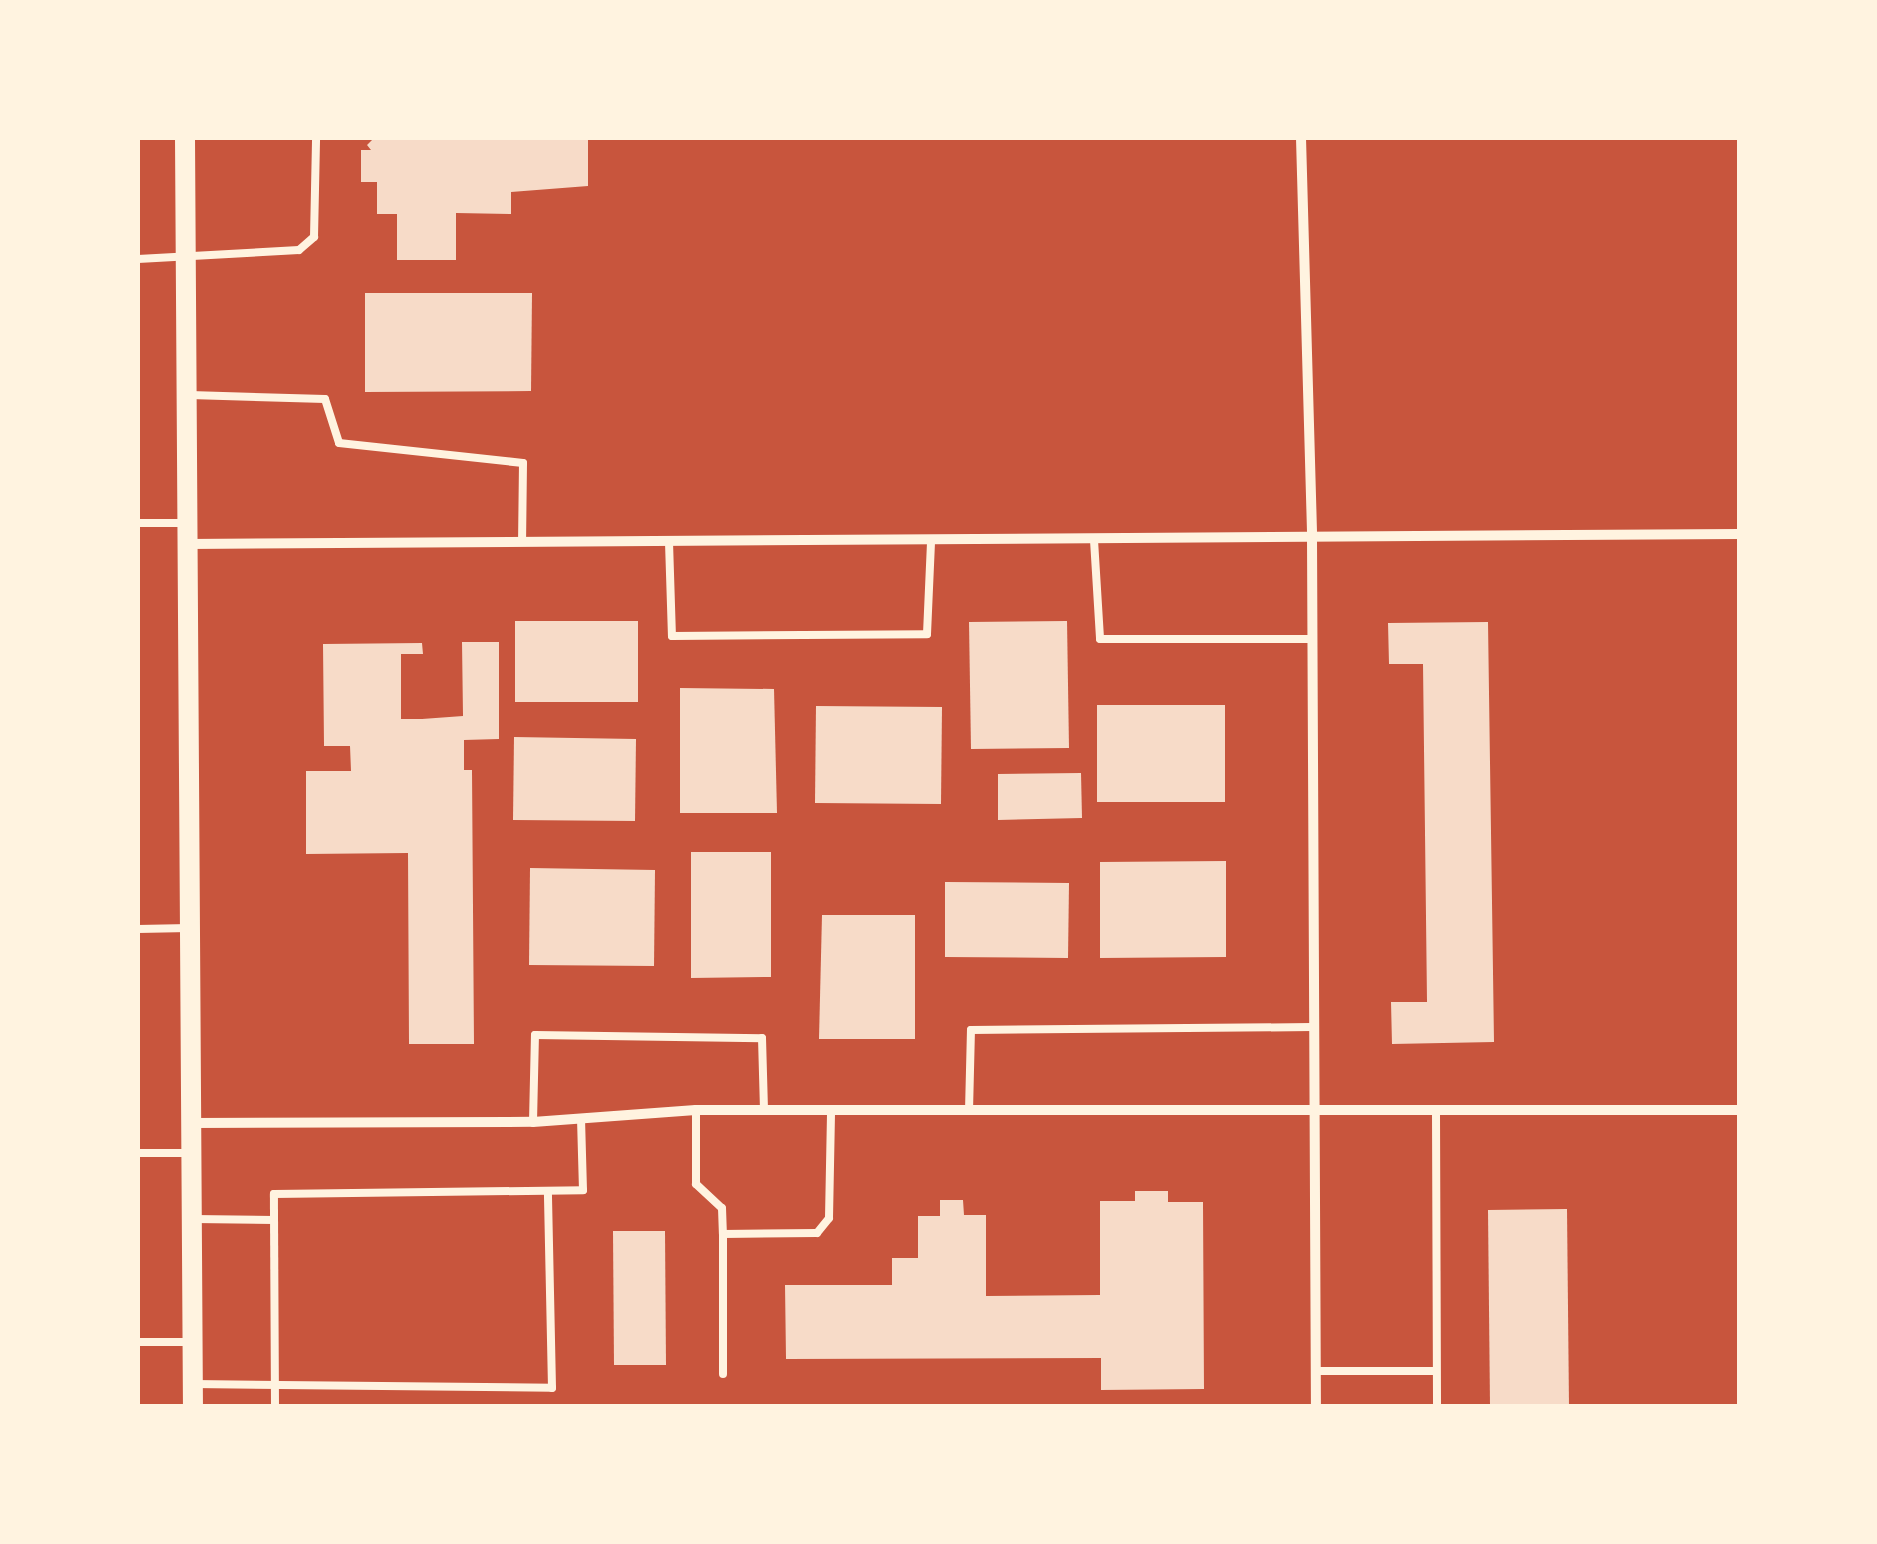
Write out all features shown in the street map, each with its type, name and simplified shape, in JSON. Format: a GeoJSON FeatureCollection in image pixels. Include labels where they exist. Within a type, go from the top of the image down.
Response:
{"type":"FeatureCollection","features":[{"type":"Feature","properties":{"kind":"main road"},"geometry":{"type":"LineString","coordinates":[[185,138],[193,1406]]}},
{"type":"Feature","properties":{"kind":"street"},"geometry":{"type":"LineString","coordinates":[[1301,138],[1312,540],[1316,1406]]}},
{"type":"Feature","properties":{"kind":"street"},"geometry":{"type":"LineString","coordinates":[[187,533],[522,542],[1312,540],[1740,534]]}},
{"type":"Feature","properties":{"kind":"street"},"geometry":{"type":"LineString","coordinates":[[191,1123],[534,1122],[696,1110],[1740,1110]]}},
{"type":"Feature","properties":{"kind":"lane"},"geometry":{"type":"LineString","coordinates":[[138,259],[186,260],[298,250],[314,237],[316,138]]}},
{"type":"Feature","properties":{"kind":"lane"},"geometry":{"type":"LineString","coordinates":[[186,394],[324,399],[339,442],[524,463],[522,542]]}},
{"type":"Feature","properties":{"kind":"lane"},"geometry":{"type":"LineString","coordinates":[[138,524],[187,533]]}},
{"type":"Feature","properties":{"kind":"lane"},"geometry":{"type":"LineString","coordinates":[[669,542],[672,636],[927,634],[931,540]]}},
{"type":"Feature","properties":{"kind":"lane"},"geometry":{"type":"LineString","coordinates":[[1094,540],[1100,639],[1312,639]]}},
{"type":"Feature","properties":{"kind":"lane"},"geometry":{"type":"LineString","coordinates":[[138,929],[190,928]]}},
{"type":"Feature","properties":{"kind":"lane"},"geometry":{"type":"LineString","coordinates":[[969,1111],[971,1030],[1312,1027]]}},
{"type":"Feature","properties":{"kind":"lane"},"geometry":{"type":"LineString","coordinates":[[534,1122],[535,1034],[762,1038],[764,1110]]}},
{"type":"Feature","properties":{"kind":"lane"},"geometry":{"type":"LineString","coordinates":[[696,1110],[696,1184],[722,1208],[724,1374]]}},
{"type":"Feature","properties":{"kind":"lane"},"geometry":{"type":"LineString","coordinates":[[724,1234],[817,1232],[829,1218],[831,1111]]}},
{"type":"Feature","properties":{"kind":"lane"},"geometry":{"type":"LineString","coordinates":[[1436,1112],[1436,1406]]}},
{"type":"Feature","properties":{"kind":"lane"},"geometry":{"type":"LineString","coordinates":[[275,1406],[274,1194],[583,1190],[581,1118]]}},
{"type":"Feature","properties":{"kind":"lane"},"geometry":{"type":"LineString","coordinates":[[138,1153],[191,1153]]}},
{"type":"Feature","properties":{"kind":"lane"},"geometry":{"type":"LineString","coordinates":[[194,1384],[552,1388],[548,1193]]}},
{"type":"Feature","properties":{"kind":"lane"},"geometry":{"type":"LineString","coordinates":[[192,1218],[274,1220]]}},
{"type":"Feature","properties":{"kind":"lane"},"geometry":{"type":"LineString","coordinates":[[138,1342],[192,1342]]}},
{"type":"Feature","properties":{"kind":"lane"},"geometry":{"type":"LineString","coordinates":[[1316,1371],[1436,1372]]}},
{"type":"Feature","properties":{"kind":"building"},"geometry":{"type":"Polygon","coordinates":[[[374,138],[588,138],[588,186],[511,192],[511,214],[456,213],[456,260],[397,260],[397,214],[377,214],[377,182],[361,182],[361,150],[371,150],[367,145],[374,138]]]}},
{"type":"Feature","properties":{"kind":"building"},"geometry":{"type":"Polygon","coordinates":[[[365,293],[532,293],[531,391],[365,392],[365,293]]]}},
{"type":"Feature","properties":{"kind":"building"},"geometry":{"type":"Polygon","coordinates":[[[515,621],[638,621],[638,702],[515,702],[515,621]]]}},
{"type":"Feature","properties":{"kind":"building"},"geometry":{"type":"Polygon","coordinates":[[[1067,621],[1069,748],[971,749],[969,622],[1067,621]]]}},
{"type":"Feature","properties":{"kind":"building"},"geometry":{"type":"Polygon","coordinates":[[[1488,622],[1494,1042],[1392,1044],[1391,1002],[1427,1002],[1423,664],[1389,664],[1388,623],[1488,622]]]}},
{"type":"Feature","properties":{"kind":"building"},"geometry":{"type":"Polygon","coordinates":[[[462,642],[499,642],[499,739],[464,740],[464,770],[472,770],[474,1044],[409,1044],[408,853],[306,854],[306,771],[351,771],[350,746],[324,746],[323,644],[422,643],[423,654],[401,654],[401,719],[422,719],[463,716],[462,642]]]}},
{"type":"Feature","properties":{"kind":"building"},"geometry":{"type":"Polygon","coordinates":[[[680,688],[774,689],[777,813],[680,813],[680,688]]]}},
{"type":"Feature","properties":{"kind":"building"},"geometry":{"type":"Polygon","coordinates":[[[1097,705],[1225,705],[1225,802],[1097,802],[1097,705]]]}},
{"type":"Feature","properties":{"kind":"building"},"geometry":{"type":"Polygon","coordinates":[[[816,706],[942,707],[941,804],[815,803],[816,706]]]}},
{"type":"Feature","properties":{"kind":"building"},"geometry":{"type":"Polygon","coordinates":[[[514,737],[636,739],[635,821],[513,820],[514,737]]]}},
{"type":"Feature","properties":{"kind":"building"},"geometry":{"type":"Polygon","coordinates":[[[1081,773],[1082,818],[998,820],[998,774],[1081,773]]]}},
{"type":"Feature","properties":{"kind":"building"},"geometry":{"type":"Polygon","coordinates":[[[691,852],[771,852],[771,977],[691,978],[691,852]]]}},
{"type":"Feature","properties":{"kind":"building"},"geometry":{"type":"Polygon","coordinates":[[[1226,861],[1226,957],[1100,958],[1100,862],[1226,861]]]}},
{"type":"Feature","properties":{"kind":"building"},"geometry":{"type":"Polygon","coordinates":[[[530,868],[655,870],[654,966],[529,965],[530,868]]]}},
{"type":"Feature","properties":{"kind":"building"},"geometry":{"type":"Polygon","coordinates":[[[945,882],[1069,883],[1068,958],[945,957],[945,882]]]}},
{"type":"Feature","properties":{"kind":"building"},"geometry":{"type":"Polygon","coordinates":[[[822,915],[915,915],[915,1039],[819,1039],[822,915]]]}},
{"type":"Feature","properties":{"kind":"building"},"geometry":{"type":"Polygon","coordinates":[[[1135,1191],[1168,1191],[1168,1202],[1203,1202],[1204,1389],[1101,1390],[1101,1358],[786,1359],[785,1285],[892,1285],[892,1258],[918,1258],[918,1216],[940,1216],[940,1200],[963,1200],[964,1215],[986,1215],[986,1296],[1100,1295],[1100,1201],[1135,1201],[1135,1191]]]}},
{"type":"Feature","properties":{"kind":"building"},"geometry":{"type":"Polygon","coordinates":[[[1567,1209],[1569,1406],[1490,1406],[1488,1210],[1567,1209]]]}},
{"type":"Feature","properties":{"kind":"building"},"geometry":{"type":"Polygon","coordinates":[[[613,1231],[665,1231],[666,1365],[614,1365],[613,1231]]]}}]}
